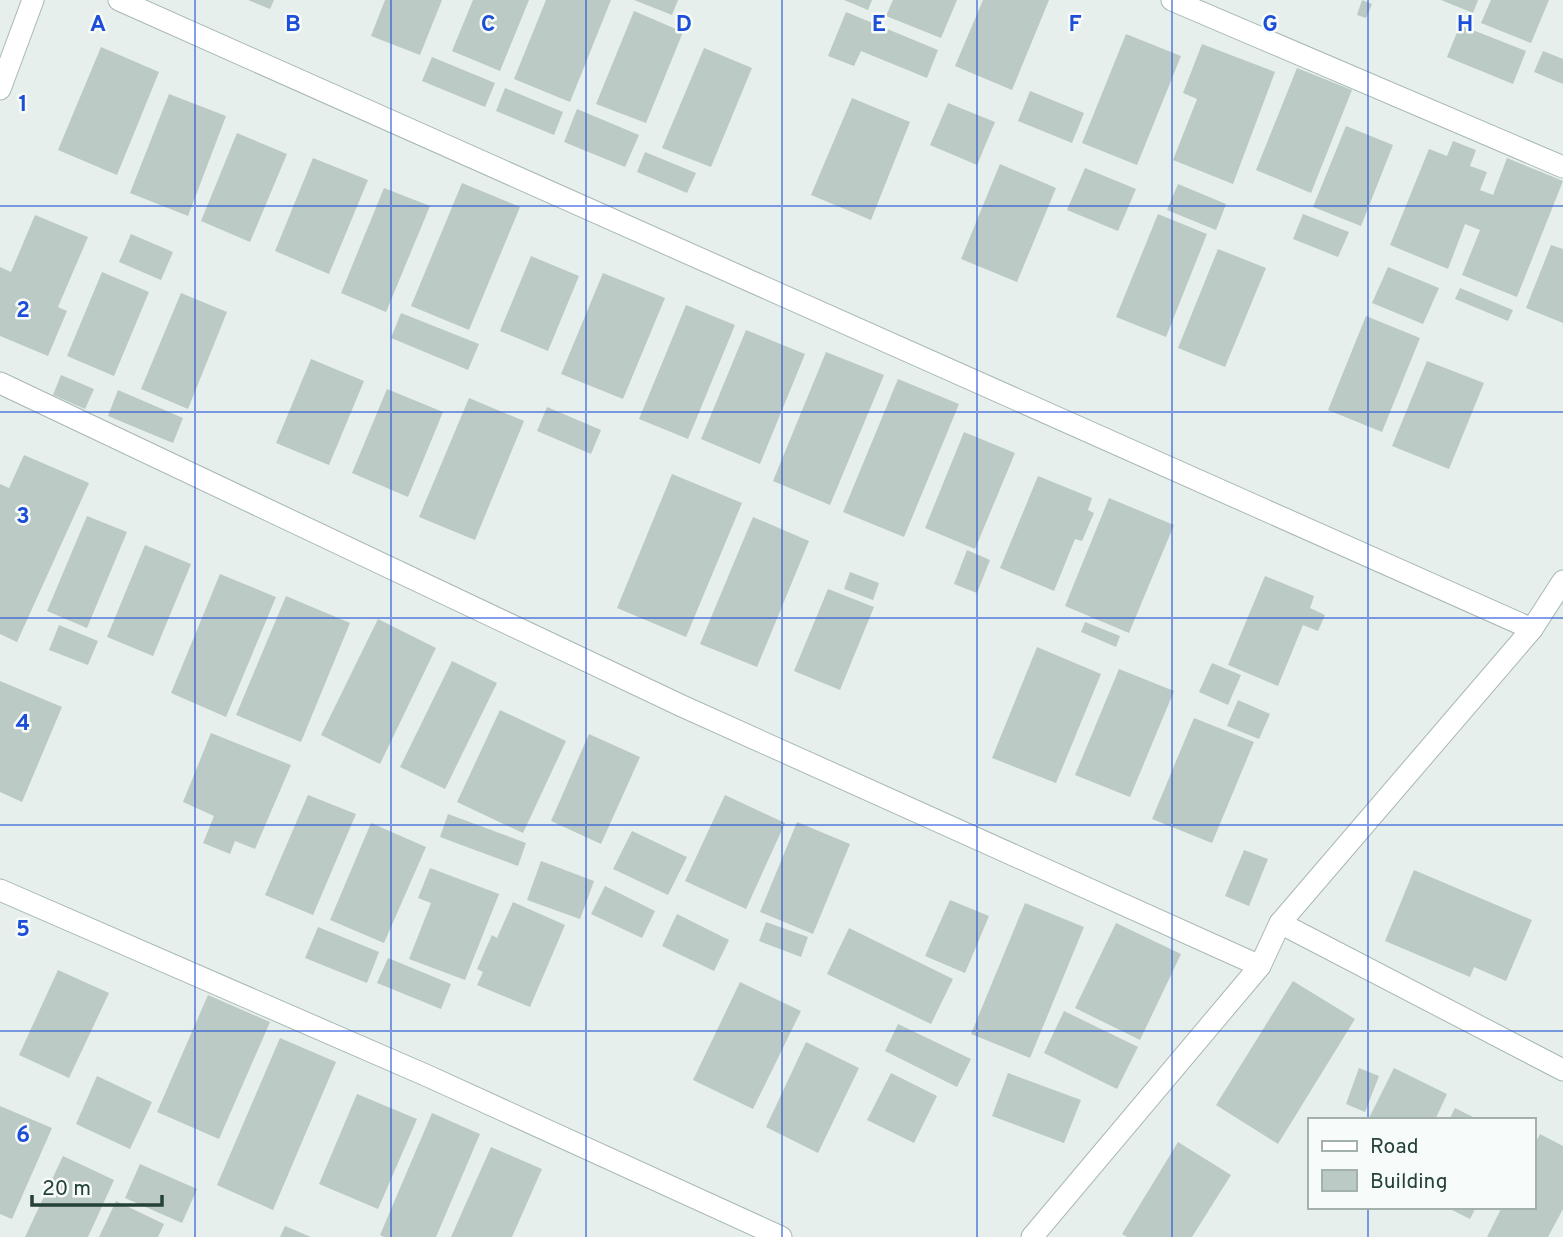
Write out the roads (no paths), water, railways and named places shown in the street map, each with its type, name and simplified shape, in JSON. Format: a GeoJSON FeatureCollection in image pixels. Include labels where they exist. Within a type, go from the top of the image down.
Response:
{"type":"FeatureCollection","features":[{"type":"Feature","properties":{"kind":"street"},"geometry":{"type":"LineString","coordinates":[[0,89],[33,0]]}},
{"type":"Feature","properties":{"kind":"street"},"geometry":{"type":"LineString","coordinates":[[120,0],[1532,629]]}},
{"type":"Feature","properties":{"kind":"street"},"geometry":{"type":"LineString","coordinates":[[1172,0],[1563,167]]}},
{"type":"Feature","properties":{"kind":"street"},"geometry":{"type":"LineString","coordinates":[[0,383],[682,706],[1260,966]]}},
{"type":"Feature","properties":{"kind":"street"},"geometry":{"type":"LineString","coordinates":[[1032,1237],[1260,966],[1280,923],[1532,629],[1563,581]]}},
{"type":"Feature","properties":{"kind":"street"},"geometry":{"type":"LineString","coordinates":[[0,890],[430,1077],[781,1237]]}},
{"type":"Feature","properties":{"kind":"street"},"geometry":{"type":"LineString","coordinates":[[1280,923],[1563,1070]]}}]}
